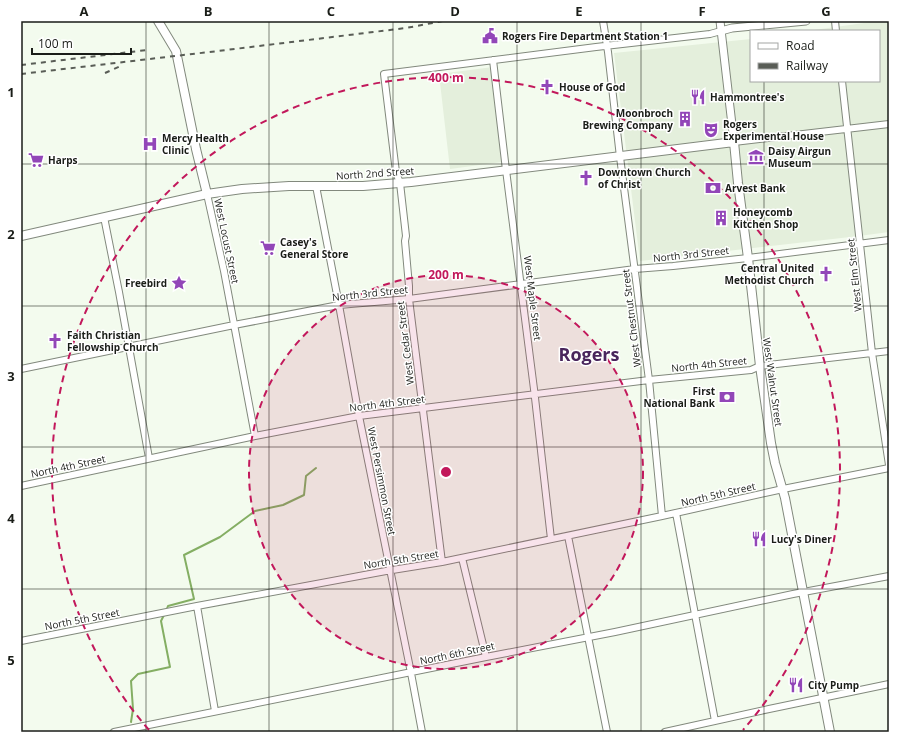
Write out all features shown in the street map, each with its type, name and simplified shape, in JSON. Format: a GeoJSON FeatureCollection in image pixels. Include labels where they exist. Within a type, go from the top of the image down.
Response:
{"type":"FeatureCollection","features":[{"type":"Feature","properties":{"kind":"main road","name":"West Locust Street"},"geometry":{"type":"LineString","coordinates":[[158,21],[176,51],[196,149],[207,194]]}},
{"type":"Feature","properties":{"kind":"main road","name":"North 2nd Street"},"geometry":{"type":"LineString","coordinates":[[21,236],[207,194],[242,189],[289,186],[363,186],[400,183],[734,142]]}},
{"type":"Feature","properties":{"kind":"main road","name":"West Walnut Street"},"geometry":{"type":"LineString","coordinates":[[734,142],[760,366],[771,443],[785,498],[830,732]]}},
{"type":"Feature","properties":{"kind":"street","name":"West Chestnut Street"},"geometry":{"type":"LineString","coordinates":[[603,21],[635,269],[662,516]]}},
{"type":"Feature","properties":{"kind":"street","name":"West Walnut Street"},"geometry":{"type":"LineString","coordinates":[[720,21],[734,142]]}},
{"type":"Feature","properties":{"kind":"street"},"geometry":{"type":"LineString","coordinates":[[494,60],[710,34],[732,28],[806,21]]}},
{"type":"Feature","properties":{"kind":"street","name":"West Cedar Street"},"geometry":{"type":"LineString","coordinates":[[442,562],[409,299],[410,286],[400,183],[396,172],[384,74],[494,60]]}},
{"type":"Feature","properties":{"kind":"street","name":"West Maple Street"},"geometry":{"type":"LineString","coordinates":[[494,60],[506,170],[535,395],[551,540]]}},
{"type":"Feature","properties":{"kind":"street","name":"West Elm Street"},"geometry":{"type":"LineString","coordinates":[[842,82],[872,353],[889,467]]}},
{"type":"Feature","properties":{"kind":"street"},"geometry":{"type":"LineString","coordinates":[[734,142],[889,124]]}},
{"type":"Feature","properties":{"kind":"street","name":"West Persimmon Street"},"geometry":{"type":"LineString","coordinates":[[316,186],[339,305],[358,416],[422,732]]}},
{"type":"Feature","properties":{"kind":"street","name":"West Locust Street"},"geometry":{"type":"LineString","coordinates":[[207,194],[224,271],[255,436]]}},
{"type":"Feature","properties":{"kind":"street"},"geometry":{"type":"LineString","coordinates":[[104,217],[149,458]]}},
{"type":"Feature","properties":{"kind":"street","name":"North 3rd Street"},"geometry":{"type":"LineString","coordinates":[[21,369],[339,305],[409,299],[635,269],[748,258],[889,240]]}},
{"type":"Feature","properties":{"kind":"street","name":"North 4th Street"},"geometry":{"type":"LineString","coordinates":[[21,486],[149,458],[358,416],[648,380],[751,370],[760,366],[889,351]]}},
{"type":"Feature","properties":{"kind":"street","name":"North 5th Street"},"geometry":{"type":"LineString","coordinates":[[21,641],[197,606],[462,558],[889,467]]}},
{"type":"Feature","properties":{"kind":"street"},"geometry":{"type":"LineString","coordinates":[[676,513],[715,721]]}},
{"type":"Feature","properties":{"kind":"street"},"geometry":{"type":"LineString","coordinates":[[568,536],[607,732]]}},
{"type":"Feature","properties":{"kind":"street"},"geometry":{"type":"LineString","coordinates":[[462,558],[486,657]]}},
{"type":"Feature","properties":{"kind":"street","name":"North 6th Street"},"geometry":{"type":"LineString","coordinates":[[114,732],[615,632],[783,596],[889,576]]}},
{"type":"Feature","properties":{"kind":"street"},"geometry":{"type":"LineString","coordinates":[[197,606],[215,711]]}},
{"type":"Feature","properties":{"kind":"street"},"geometry":{"type":"LineString","coordinates":[[665,732],[889,684]]}},
{"type":"Feature","properties":{"kind":"shaded area"},"geometry":{"type":"Polygon","coordinates":[[[878,21],[889,21],[889,232],[640,261],[614,53],[750,39],[750,82],[880,82],[880,30],[814,30],[878,21]]]}},
{"type":"Feature","properties":{"kind":"shaded area"},"geometry":{"type":"Polygon","coordinates":[[[493,67],[502,162],[450,169],[439,74],[493,67]]]}},
{"type":"Feature","properties":{"kind":"waterway"},"geometry":{"type":"LineString","coordinates":[[166,611],[168,606],[194,599],[184,555],[220,537],[255,511],[283,505],[304,495],[306,476],[316,468]]}},
{"type":"Feature","properties":{"kind":"waterway"},"geometry":{"type":"LineString","coordinates":[[131,722],[133,709],[131,681],[138,674],[170,667],[161,621],[164,615]]}},
{"type":"Feature","properties":{"kind":"railway"},"geometry":{"type":"LineString","coordinates":[[21,74],[406,28],[443,21]]}},
{"type":"Feature","properties":{"kind":"railway"},"geometry":{"type":"LineString","coordinates":[[21,65],[147,50]]}},
{"type":"Feature","properties":{"kind":"railway"},"geometry":{"type":"LineString","coordinates":[[105,73],[123,65]]}},
{"type":"Feature","properties":{"kind":"place","name":"Rogers Fire Department Station 1"},"geometry":{"type":"Point","coordinates":[490,36]}},
{"type":"Feature","properties":{"kind":"place","name":"House of God"},"geometry":{"type":"Point","coordinates":[547,87]}},
{"type":"Feature","properties":{"kind":"place","name":"Hammontree's"},"geometry":{"type":"Point","coordinates":[698,97]}},
{"type":"Feature","properties":{"kind":"place","name":"Moonbroch Brewing Company"},"geometry":{"type":"Point","coordinates":[685,119]}},
{"type":"Feature","properties":{"kind":"place","name":"Rogers Experimental House"},"geometry":{"type":"Point","coordinates":[711,130]}},
{"type":"Feature","properties":{"kind":"place","name":"Mercy Health Clinic"},"geometry":{"type":"Point","coordinates":[150,144]}},
{"type":"Feature","properties":{"kind":"place","name":"Daisy Airgun Museum"},"geometry":{"type":"Point","coordinates":[756,157]}},
{"type":"Feature","properties":{"kind":"place","name":"Harps"},"geometry":{"type":"Point","coordinates":[36,160]}},
{"type":"Feature","properties":{"kind":"place","name":"Downtown Church of Christ"},"geometry":{"type":"Point","coordinates":[586,178]}},
{"type":"Feature","properties":{"kind":"place","name":"Arvest Bank"},"geometry":{"type":"Point","coordinates":[713,188]}},
{"type":"Feature","properties":{"kind":"place","name":"Honeycomb Kitchen Shop"},"geometry":{"type":"Point","coordinates":[721,218]}},
{"type":"Feature","properties":{"kind":"place","name":"Casey's General Store"},"geometry":{"type":"Point","coordinates":[268,248]}},
{"type":"Feature","properties":{"kind":"place","name":"Central United Methodist Church"},"geometry":{"type":"Point","coordinates":[826,274]}},
{"type":"Feature","properties":{"kind":"place","name":"Freebird"},"geometry":{"type":"Point","coordinates":[179,283]}},
{"type":"Feature","properties":{"kind":"place","name":"Faith Christian Fellowship Church"},"geometry":{"type":"Point","coordinates":[55,341]}},
{"type":"Feature","properties":{"kind":"place","name":"First National Bank"},"geometry":{"type":"Point","coordinates":[727,397]}},
{"type":"Feature","properties":{"kind":"place","name":"Lucy's Diner"},"geometry":{"type":"Point","coordinates":[759,539]}},
{"type":"Feature","properties":{"kind":"place","name":"City Pump"},"geometry":{"type":"Point","coordinates":[796,685]}},
{"type":"Feature","properties":{"kind":"district","name":"Rogers"},"geometry":{"type":"Point","coordinates":[589,355]}}]}
